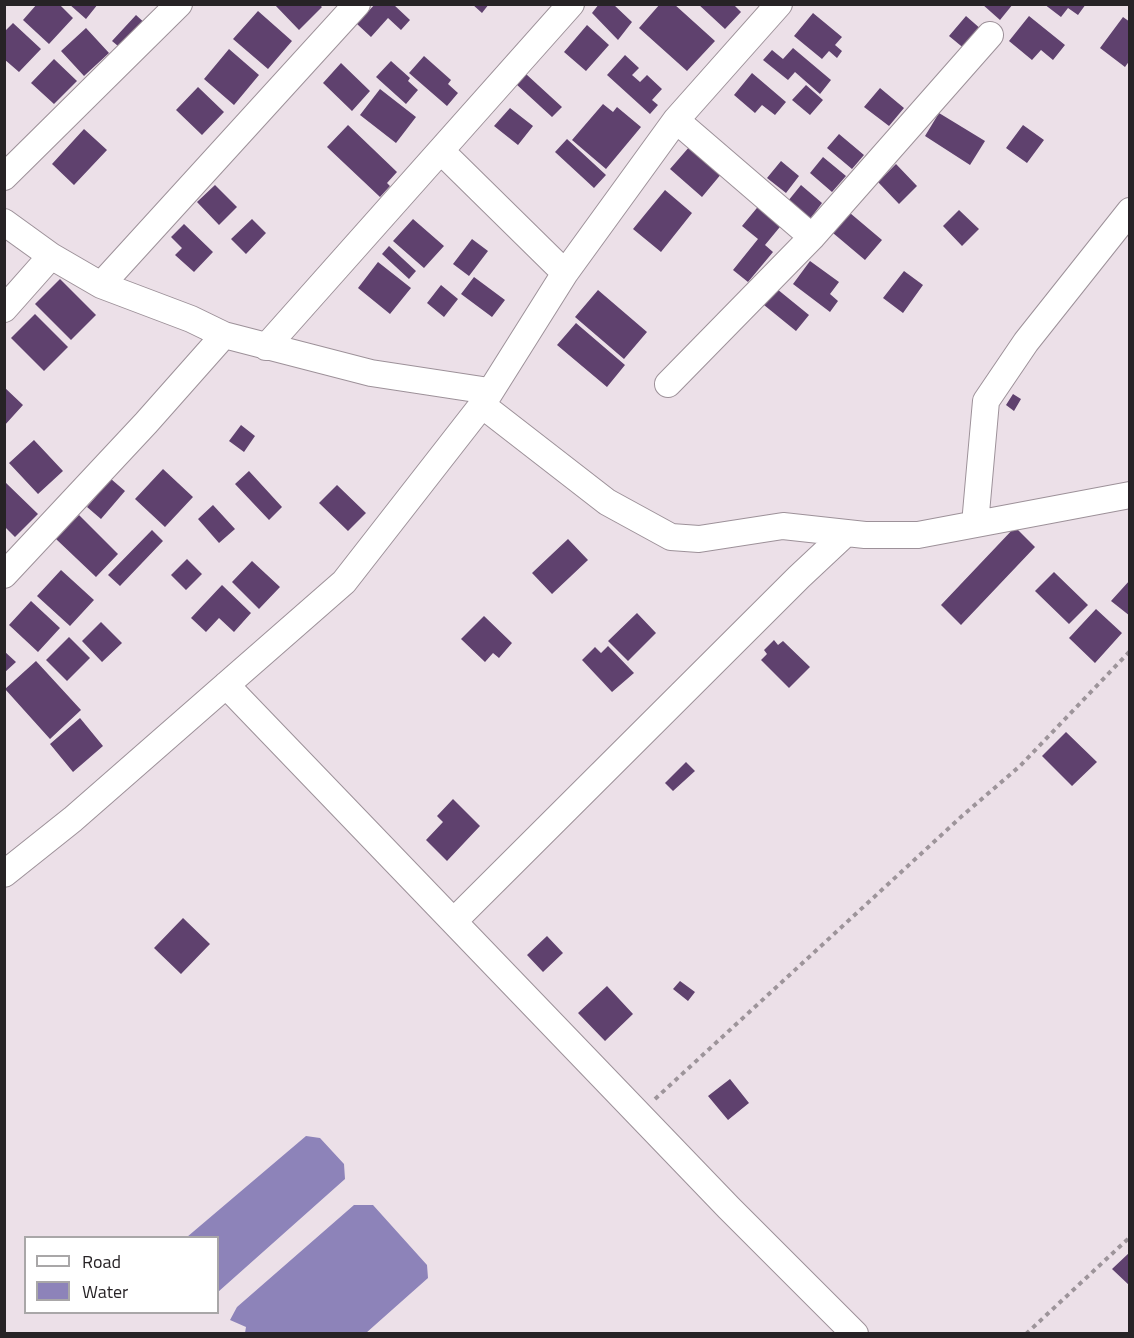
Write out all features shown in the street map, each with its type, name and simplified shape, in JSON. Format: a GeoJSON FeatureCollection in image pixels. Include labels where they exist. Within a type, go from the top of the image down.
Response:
{"type":"FeatureCollection","features":[{"type":"Feature","properties":{"kind":"street"},"geometry":{"type":"LineString","coordinates":[[4,177],[179,4]]}},
{"type":"Feature","properties":{"kind":"street"},"geometry":{"type":"LineString","coordinates":[[101,285],[357,4]]}},
{"type":"Feature","properties":{"kind":"street"},"geometry":{"type":"LineString","coordinates":[[266,347],[572,4]]}},
{"type":"Feature","properties":{"kind":"street"},"geometry":{"type":"LineString","coordinates":[[4,874],[73,819],[344,582],[485,398],[532,328],[565,273],[676,120],[777,5]]}},
{"type":"Feature","properties":{"kind":"street"},"geometry":{"type":"LineString","coordinates":[[668,384],[812,237],[990,35]]}},
{"type":"Feature","properties":{"kind":"street"},"geometry":{"type":"LineString","coordinates":[[676,120],[812,237]]}},
{"type":"Feature","properties":{"kind":"street"},"geometry":{"type":"LineString","coordinates":[[441,151],[565,273]]}},
{"type":"Feature","properties":{"kind":"street"},"geometry":{"type":"LineString","coordinates":[[975,524],[986,401],[1026,342],[1130,211]]}},
{"type":"Feature","properties":{"kind":"street"},"geometry":{"type":"LineString","coordinates":[[4,222],[51,256],[101,285],[191,319],[224,335],[370,374],[485,398],[607,502],[671,537],[699,539],[783,526],[846,533],[918,535],[1130,495]]}},
{"type":"Feature","properties":{"kind":"street"},"geometry":{"type":"LineString","coordinates":[[4,309],[51,256]]}},
{"type":"Feature","properties":{"kind":"street"},"geometry":{"type":"LineString","coordinates":[[4,575],[146,423],[224,335]]}},
{"type":"Feature","properties":{"kind":"street"},"geometry":{"type":"LineString","coordinates":[[454,921],[846,533]]}},
{"type":"Feature","properties":{"kind":"street"},"geometry":{"type":"LineString","coordinates":[[226,685],[729,1208],[855,1334]]}},
{"type":"Feature","properties":{"kind":"path"},"geometry":{"type":"LineString","coordinates":[[639,1114],[962,816],[1020,766],[1130,651]]}},
{"type":"Feature","properties":{"kind":"path"},"geometry":{"type":"LineString","coordinates":[[1026,1334],[1130,1237]]}},
{"type":"Feature","properties":{"kind":"water"},"geometry":{"type":"Polygon","coordinates":[[[306,1136],[320,1138],[344,1164],[345,1179],[219,1291],[219,1236],[188,1236],[306,1136]]]}},
{"type":"Feature","properties":{"kind":"water"},"geometry":{"type":"Polygon","coordinates":[[[354,1205],[373,1205],[427,1265],[428,1278],[366,1333],[245,1333],[246,1327],[230,1320],[237,1307],[354,1205]]]}},
{"type":"Feature","properties":{"kind":"building"},"geometry":{"type":"Polygon","coordinates":[[[37,4],[59,4],[73,18],[49,44],[23,20],[37,4]]]}},
{"type":"Feature","properties":{"kind":"building"},"geometry":{"type":"Polygon","coordinates":[[[69,4],[98,4],[86,19],[69,4]]]}},
{"type":"Feature","properties":{"kind":"building"},"geometry":{"type":"Polygon","coordinates":[[[274,4],[319,4],[322,7],[299,30],[274,4]]]}},
{"type":"Feature","properties":{"kind":"building"},"geometry":{"type":"Polygon","coordinates":[[[375,4],[393,4],[410,20],[401,30],[388,18],[371,37],[357,24],[375,4]]]}},
{"type":"Feature","properties":{"kind":"building"},"geometry":{"type":"Polygon","coordinates":[[[472,4],[489,4],[482,13],[472,4]]]}},
{"type":"Feature","properties":{"kind":"building"},"geometry":{"type":"Polygon","coordinates":[[[599,4],[613,4],[632,22],[618,40],[592,13],[599,4]]]}},
{"type":"Feature","properties":{"kind":"building"},"geometry":{"type":"Polygon","coordinates":[[[660,4],[674,4],[715,41],[687,71],[639,28],[660,4]]]}},
{"type":"Feature","properties":{"kind":"building"},"geometry":{"type":"Polygon","coordinates":[[[698,4],[733,4],[741,12],[725,29],[698,4]]]}},
{"type":"Feature","properties":{"kind":"building"},"geometry":{"type":"Polygon","coordinates":[[[982,4],[1013,4],[1000,20],[982,4]]]}},
{"type":"Feature","properties":{"kind":"building"},"geometry":{"type":"Polygon","coordinates":[[[1044,4],[1086,4],[1078,15],[1068,8],[1061,17],[1044,4]]]}},
{"type":"Feature","properties":{"kind":"building"},"geometry":{"type":"Polygon","coordinates":[[[258,11],[292,41],[268,69],[233,39],[258,11]]]}},
{"type":"Feature","properties":{"kind":"building"},"geometry":{"type":"Polygon","coordinates":[[[813,13],[842,37],[835,45],[842,51],[837,58],[829,51],[822,59],[794,36],[813,13]]]}},
{"type":"Feature","properties":{"kind":"building"},"geometry":{"type":"Polygon","coordinates":[[[136,15],[148,26],[124,51],[112,41],[136,15]]]}},
{"type":"Feature","properties":{"kind":"building"},"geometry":{"type":"Polygon","coordinates":[[[966,16],[982,30],[966,50],[949,36],[966,16]]]}},
{"type":"Feature","properties":{"kind":"building"},"geometry":{"type":"Polygon","coordinates":[[[1029,16],[1065,45],[1053,60],[1041,50],[1032,60],[1009,41],[1029,16]]]}},
{"type":"Feature","properties":{"kind":"building"},"geometry":{"type":"Polygon","coordinates":[[[1123,17],[1130,22],[1130,60],[1125,67],[1100,48],[1123,17]]]}},
{"type":"Feature","properties":{"kind":"building"},"geometry":{"type":"Polygon","coordinates":[[[13,23],[41,49],[19,72],[4,59],[4,32],[13,23]]]}},
{"type":"Feature","properties":{"kind":"building"},"geometry":{"type":"Polygon","coordinates":[[[587,25],[609,45],[586,71],[564,52],[587,25]]]}},
{"type":"Feature","properties":{"kind":"building"},"geometry":{"type":"Polygon","coordinates":[[[86,28],[109,53],[84,76],[61,51],[86,28]]]}},
{"type":"Feature","properties":{"kind":"building"},"geometry":{"type":"Polygon","coordinates":[[[793,48],[831,80],[820,94],[795,72],[788,80],[763,60],[772,50],[783,59],[793,48]]]}},
{"type":"Feature","properties":{"kind":"building"},"geometry":{"type":"Polygon","coordinates":[[[229,49],[259,75],[234,105],[204,79],[229,49]]]}},
{"type":"Feature","properties":{"kind":"building"},"geometry":{"type":"Polygon","coordinates":[[[625,55],[639,68],[632,75],[640,82],[647,75],[662,89],[652,100],[658,105],[650,114],[607,75],[625,55]]]}},
{"type":"Feature","properties":{"kind":"building"},"geometry":{"type":"Polygon","coordinates":[[[424,56],[451,80],[448,84],[458,93],[447,106],[409,73],[424,56]]]}},
{"type":"Feature","properties":{"kind":"building"},"geometry":{"type":"Polygon","coordinates":[[[54,59],[77,81],[54,104],[31,83],[54,59]]]}},
{"type":"Feature","properties":{"kind":"building"},"geometry":{"type":"Polygon","coordinates":[[[391,61],[410,78],[408,81],[418,90],[406,104],[376,77],[391,61]]]}},
{"type":"Feature","properties":{"kind":"building"},"geometry":{"type":"Polygon","coordinates":[[[341,63],[370,91],[352,111],[323,83],[341,63]]]}},
{"type":"Feature","properties":{"kind":"building"},"geometry":{"type":"Polygon","coordinates":[[[752,73],[786,102],[775,115],[762,105],[755,113],[734,95],[752,73]]]}},
{"type":"Feature","properties":{"kind":"building"},"geometry":{"type":"Polygon","coordinates":[[[526,74],[562,107],[552,117],[516,84],[526,74]]]}},
{"type":"Feature","properties":{"kind":"building"},"geometry":{"type":"Polygon","coordinates":[[[806,85],[823,100],[810,115],[792,100],[806,85]]]}},
{"type":"Feature","properties":{"kind":"building"},"geometry":{"type":"Polygon","coordinates":[[[198,87],[224,112],[202,135],[176,110],[198,87]]]}},
{"type":"Feature","properties":{"kind":"building"},"geometry":{"type":"Polygon","coordinates":[[[880,88],[904,108],[889,126],[864,107],[880,88]]]}},
{"type":"Feature","properties":{"kind":"building"},"geometry":{"type":"Polygon","coordinates":[[[380,89],[416,117],[396,143],[360,115],[380,89]]]}},
{"type":"Feature","properties":{"kind":"building"},"geometry":{"type":"Polygon","coordinates":[[[603,104],[613,112],[617,107],[641,127],[606,169],[572,140],[603,104]]]}},
{"type":"Feature","properties":{"kind":"building"},"geometry":{"type":"Polygon","coordinates":[[[510,108],[533,126],[518,145],[494,126],[510,108]]]}},
{"type":"Feature","properties":{"kind":"building"},"geometry":{"type":"Polygon","coordinates":[[[939,113],[985,141],[970,165],[925,136],[939,113]]]}},
{"type":"Feature","properties":{"kind":"building"},"geometry":{"type":"Polygon","coordinates":[[[348,125],[397,172],[387,183],[390,186],[380,197],[327,147],[348,125]]]}},
{"type":"Feature","properties":{"kind":"building"},"geometry":{"type":"Polygon","coordinates":[[[1023,125],[1044,140],[1027,163],[1006,148],[1023,125]]]}},
{"type":"Feature","properties":{"kind":"building"},"geometry":{"type":"Polygon","coordinates":[[[84,129],[107,150],[74,185],[52,164],[84,129]]]}},
{"type":"Feature","properties":{"kind":"building"},"geometry":{"type":"Polygon","coordinates":[[[839,134],[864,155],[852,169],[827,148],[839,134]]]}},
{"type":"Feature","properties":{"kind":"building"},"geometry":{"type":"Polygon","coordinates":[[[567,139],[606,175],[594,188],[555,152],[567,139]]]}},
{"type":"Feature","properties":{"kind":"building"},"geometry":{"type":"Polygon","coordinates":[[[690,146],[722,173],[702,197],[670,169],[690,146]]]}},
{"type":"Feature","properties":{"kind":"building"},"geometry":{"type":"Polygon","coordinates":[[[823,157],[846,176],[832,192],[810,173],[823,157]]]}},
{"type":"Feature","properties":{"kind":"building"},"geometry":{"type":"Polygon","coordinates":[[[781,161],[799,176],[786,193],[767,178],[781,161]]]}},
{"type":"Feature","properties":{"kind":"building"},"geometry":{"type":"Polygon","coordinates":[[[896,164],[917,186],[899,204],[878,182],[896,164]]]}},
{"type":"Feature","properties":{"kind":"building"},"geometry":{"type":"Polygon","coordinates":[[[215,185],[237,207],[219,225],[197,202],[215,185]]]}},
{"type":"Feature","properties":{"kind":"building"},"geometry":{"type":"Polygon","coordinates":[[[801,185],[822,203],[810,219],[788,201],[801,185]]]}},
{"type":"Feature","properties":{"kind":"building"},"geometry":{"type":"Polygon","coordinates":[[[665,190],[692,213],[661,252],[633,229],[665,190]]]}},
{"type":"Feature","properties":{"kind":"building"},"geometry":{"type":"Polygon","coordinates":[[[761,203],[784,222],[765,245],[773,252],[748,282],[733,270],[758,239],[742,226],[761,203]]]}},
{"type":"Feature","properties":{"kind":"building"},"geometry":{"type":"Polygon","coordinates":[[[959,210],[979,229],[962,246],[943,226],[959,210]]]}},
{"type":"Feature","properties":{"kind":"building"},"geometry":{"type":"Polygon","coordinates":[[[850,213],[882,240],[865,260],[833,233],[850,213]]]}},
{"type":"Feature","properties":{"kind":"building"},"geometry":{"type":"Polygon","coordinates":[[[252,219],[266,233],[246,254],[231,239],[252,219]]]}},
{"type":"Feature","properties":{"kind":"building"},"geometry":{"type":"Polygon","coordinates":[[[413,219],[444,246],[424,268],[393,241],[413,219]]]}},
{"type":"Feature","properties":{"kind":"building"},"geometry":{"type":"Polygon","coordinates":[[[184,224],[213,252],[194,272],[175,255],[182,248],[171,237],[184,224]]]}},
{"type":"Feature","properties":{"kind":"building"},"geometry":{"type":"Polygon","coordinates":[[[472,239],[488,251],[469,276],[453,264],[472,239]]]}},
{"type":"Feature","properties":{"kind":"building"},"geometry":{"type":"Polygon","coordinates":[[[389,246],[416,271],[409,279],[382,254],[389,246]]]}},
{"type":"Feature","properties":{"kind":"building"},"geometry":{"type":"Polygon","coordinates":[[[810,261],[839,282],[830,294],[838,301],[830,312],[793,284],[810,261]]]}},
{"type":"Feature","properties":{"kind":"building"},"geometry":{"type":"Polygon","coordinates":[[[378,262],[411,288],[390,314],[358,288],[378,262]]]}},
{"type":"Feature","properties":{"kind":"building"},"geometry":{"type":"Polygon","coordinates":[[[904,271],[923,285],[903,313],[883,298],[904,271]]]}},
{"type":"Feature","properties":{"kind":"building"},"geometry":{"type":"Polygon","coordinates":[[[474,277],[505,300],[492,317],[461,294],[474,277]]]}},
{"type":"Feature","properties":{"kind":"building"},"geometry":{"type":"Polygon","coordinates":[[[60,279],[96,315],[71,340],[35,304],[60,279]]]}},
{"type":"Feature","properties":{"kind":"building"},"geometry":{"type":"Polygon","coordinates":[[[441,285],[458,299],[444,317],[427,303],[441,285]]]}},
{"type":"Feature","properties":{"kind":"building"},"geometry":{"type":"Polygon","coordinates":[[[777,289],[809,315],[796,331],[764,305],[777,289]]]}},
{"type":"Feature","properties":{"kind":"building"},"geometry":{"type":"Polygon","coordinates":[[[598,290],[647,332],[624,359],[575,317],[598,290]]]}},
{"type":"Feature","properties":{"kind":"building"},"geometry":{"type":"Polygon","coordinates":[[[35,314],[68,347],[44,371],[11,338],[35,314]]]}},
{"type":"Feature","properties":{"kind":"building"},"geometry":{"type":"Polygon","coordinates":[[[576,323],[625,365],[607,387],[557,345],[576,323]]]}},
{"type":"Feature","properties":{"kind":"building"},"geometry":{"type":"Polygon","coordinates":[[[4,387],[23,405],[4,426],[4,387]]]}},
{"type":"Feature","properties":{"kind":"building"},"geometry":{"type":"Polygon","coordinates":[[[1013,394],[1021,399],[1014,411],[1006,405],[1013,394]]]}},
{"type":"Feature","properties":{"kind":"building"},"geometry":{"type":"Polygon","coordinates":[[[241,425],[255,436],[244,452],[229,441],[241,425]]]}},
{"type":"Feature","properties":{"kind":"building"},"geometry":{"type":"Polygon","coordinates":[[[34,440],[63,471],[38,494],[9,463],[34,440]]]}},
{"type":"Feature","properties":{"kind":"building"},"geometry":{"type":"Polygon","coordinates":[[[163,469],[193,497],[165,527],[135,499],[163,469]]]}},
{"type":"Feature","properties":{"kind":"building"},"geometry":{"type":"Polygon","coordinates":[[[249,471],[282,507],[269,520],[235,484],[249,471]]]}},
{"type":"Feature","properties":{"kind":"building"},"geometry":{"type":"Polygon","coordinates":[[[111,479],[125,491],[101,519],[87,507],[111,479]]]}},
{"type":"Feature","properties":{"kind":"building"},"geometry":{"type":"Polygon","coordinates":[[[4,481],[38,514],[15,537],[4,526],[4,481]]]}},
{"type":"Feature","properties":{"kind":"building"},"geometry":{"type":"Polygon","coordinates":[[[337,485],[366,513],[348,531],[319,503],[337,485]]]}},
{"type":"Feature","properties":{"kind":"building"},"geometry":{"type":"Polygon","coordinates":[[[213,505],[235,529],[219,543],[198,519],[213,505]]]}},
{"type":"Feature","properties":{"kind":"building"},"geometry":{"type":"Polygon","coordinates":[[[79,515],[118,554],[96,577],[56,539],[79,515]]]}},
{"type":"Feature","properties":{"kind":"building"},"geometry":{"type":"Polygon","coordinates":[[[1015,527],[1035,547],[961,625],[941,605],[1015,527]]]}},
{"type":"Feature","properties":{"kind":"building"},"geometry":{"type":"Polygon","coordinates":[[[152,530],[163,541],[120,586],[108,575],[152,530]]]}},
{"type":"Feature","properties":{"kind":"building"},"geometry":{"type":"Polygon","coordinates":[[[568,539],[588,560],[552,594],[532,573],[568,539]]]}},
{"type":"Feature","properties":{"kind":"building"},"geometry":{"type":"Polygon","coordinates":[[[187,559],[202,574],[186,590],[171,575],[187,559]]]}},
{"type":"Feature","properties":{"kind":"building"},"geometry":{"type":"Polygon","coordinates":[[[252,561],[280,587],[259,609],[232,582],[252,561]]]}},
{"type":"Feature","properties":{"kind":"building"},"geometry":{"type":"Polygon","coordinates":[[[61,570],[94,600],[70,626],[37,596],[61,570]]]}},
{"type":"Feature","properties":{"kind":"building"},"geometry":{"type":"Polygon","coordinates":[[[1054,572],[1088,605],[1069,624],[1035,591],[1054,572]]]}},
{"type":"Feature","properties":{"kind":"building"},"geometry":{"type":"Polygon","coordinates":[[[1130,580],[1130,616],[1111,601],[1130,580]]]}},
{"type":"Feature","properties":{"kind":"building"},"geometry":{"type":"Polygon","coordinates":[[[222,585],[251,613],[234,632],[219,618],[206,632],[191,618],[222,585]]]}},
{"type":"Feature","properties":{"kind":"building"},"geometry":{"type":"Polygon","coordinates":[[[31,601],[60,628],[38,652],[9,625],[31,601]]]}},
{"type":"Feature","properties":{"kind":"building"},"geometry":{"type":"Polygon","coordinates":[[[1096,609],[1122,633],[1095,663],[1069,638],[1096,609]]]}},
{"type":"Feature","properties":{"kind":"building"},"geometry":{"type":"Polygon","coordinates":[[[637,613],[656,633],[628,661],[608,641],[637,613]]]}},
{"type":"Feature","properties":{"kind":"building"},"geometry":{"type":"Polygon","coordinates":[[[484,616],[512,643],[499,658],[493,653],[485,662],[461,639],[484,616]]]}},
{"type":"Feature","properties":{"kind":"building"},"geometry":{"type":"Polygon","coordinates":[[[101,622],[122,643],[102,662],[82,641],[101,622]]]}},
{"type":"Feature","properties":{"kind":"building"},"geometry":{"type":"Polygon","coordinates":[[[69,637],[90,658],[67,681],[46,660],[69,637]]]}},
{"type":"Feature","properties":{"kind":"building"},"geometry":{"type":"Polygon","coordinates":[[[774,640],[778,645],[783,641],[810,667],[789,688],[761,660],[767,654],[764,650],[774,640]]]}},
{"type":"Feature","properties":{"kind":"building"},"geometry":{"type":"Polygon","coordinates":[[[608,646],[634,673],[612,692],[582,660],[595,647],[601,653],[608,646]]]}},
{"type":"Feature","properties":{"kind":"building"},"geometry":{"type":"Polygon","coordinates":[[[4,651],[16,662],[4,673],[4,651]]]}},
{"type":"Feature","properties":{"kind":"building"},"geometry":{"type":"Polygon","coordinates":[[[36,661],[81,710],[50,739],[5,689],[36,661]]]}},
{"type":"Feature","properties":{"kind":"building"},"geometry":{"type":"Polygon","coordinates":[[[80,718],[103,746],[73,772],[50,744],[80,718]]]}},
{"type":"Feature","properties":{"kind":"building"},"geometry":{"type":"Polygon","coordinates":[[[1066,732],[1097,762],[1072,786],[1042,756],[1066,732]]]}},
{"type":"Feature","properties":{"kind":"building"},"geometry":{"type":"Polygon","coordinates":[[[686,762],[695,771],[673,791],[665,783],[686,762]]]}},
{"type":"Feature","properties":{"kind":"building"},"geometry":{"type":"Polygon","coordinates":[[[453,799],[480,826],[447,861],[426,840],[443,822],[437,816],[453,799]]]}},
{"type":"Feature","properties":{"kind":"building"},"geometry":{"type":"Polygon","coordinates":[[[183,918],[210,944],[181,974],[154,948],[183,918]]]}},
{"type":"Feature","properties":{"kind":"building"},"geometry":{"type":"Polygon","coordinates":[[[547,936],[563,953],[543,972],[527,955],[547,936]]]}},
{"type":"Feature","properties":{"kind":"building"},"geometry":{"type":"Polygon","coordinates":[[[680,981],[695,992],[688,1001],[673,989],[680,981]]]}},
{"type":"Feature","properties":{"kind":"building"},"geometry":{"type":"Polygon","coordinates":[[[607,986],[633,1014],[605,1041],[578,1013],[607,986]]]}},
{"type":"Feature","properties":{"kind":"building"},"geometry":{"type":"Polygon","coordinates":[[[730,1079],[749,1103],[728,1120],[708,1096],[730,1079]]]}},
{"type":"Feature","properties":{"kind":"building"},"geometry":{"type":"Polygon","coordinates":[[[1130,1252],[1130,1286],[1112,1269],[1130,1252]]]}}]}
